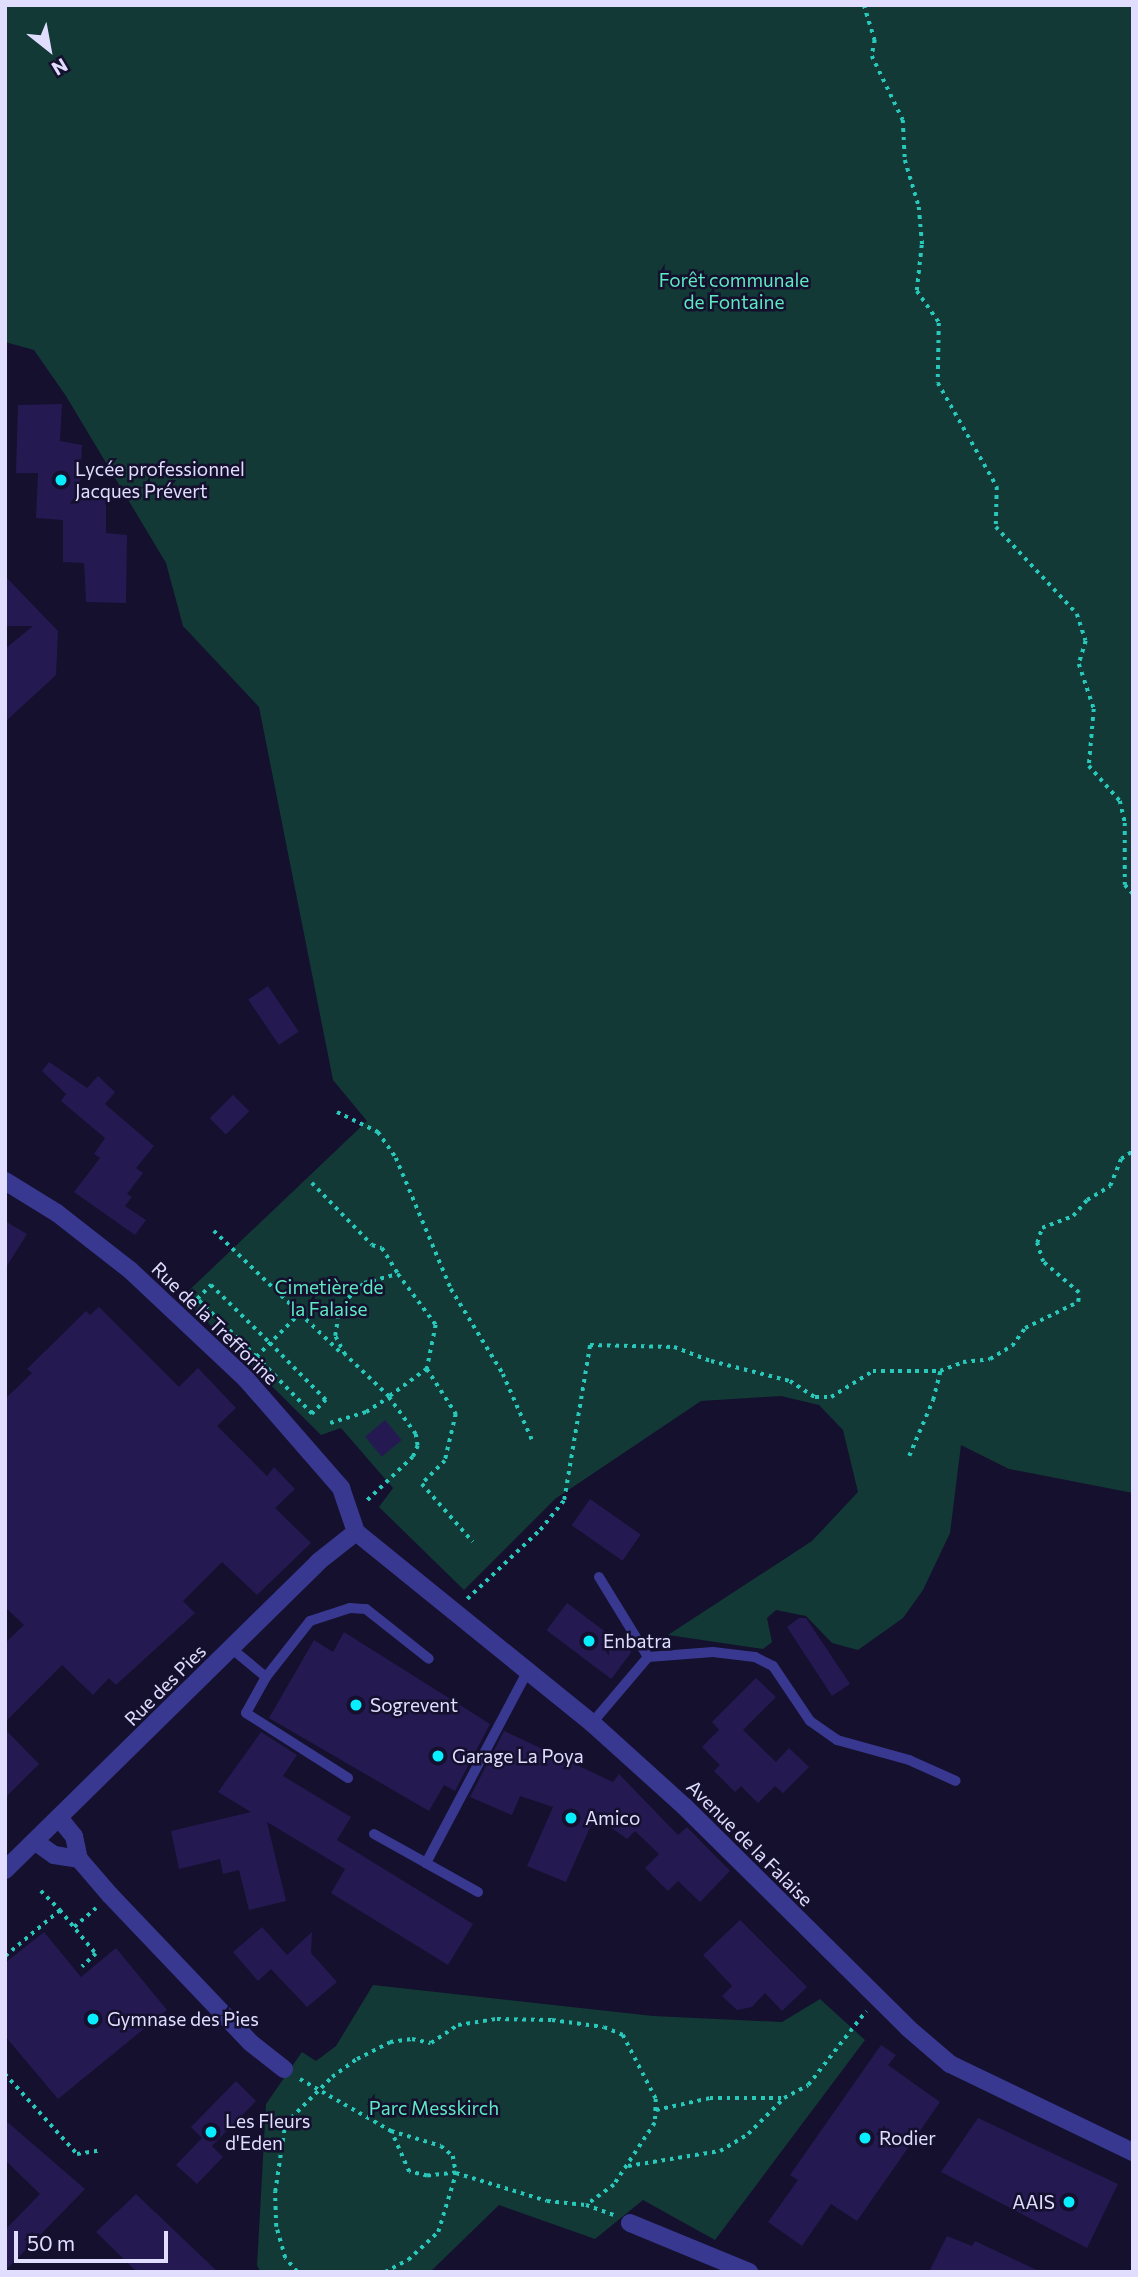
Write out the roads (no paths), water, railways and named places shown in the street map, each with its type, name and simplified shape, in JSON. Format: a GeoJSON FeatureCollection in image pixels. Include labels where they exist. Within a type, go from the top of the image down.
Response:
{"type":"FeatureCollection","features":[{"type":"Feature","properties":{"kind":"street","name":"Rue de la Trefforine"},"geometry":{"type":"LineString","coordinates":[[5,1181],[57,1213],[130,1270],[246,1379],[341,1488],[356,1532]]}},
{"type":"Feature","properties":{"kind":"street","name":"Avenue de la Falaise"},"geometry":{"type":"LineString","coordinates":[[356,1532],[593,1723],[684,1806],[950,2064],[1133,2152]]}},
{"type":"Feature","properties":{"kind":"street","name":"Rue des Pies"},"geometry":{"type":"LineString","coordinates":[[5,1870],[37,1843],[318,1562],[356,1532]]}},
{"type":"Feature","properties":{"kind":"street"},"geometry":{"type":"LineString","coordinates":[[60,1819],[74,1836],[79,1859],[110,1895],[251,2043],[284,2069]]}},
{"type":"Feature","properties":{"kind":"street"},"geometry":{"type":"LineString","coordinates":[[37,1843],[54,1855],[79,1859]]}},
{"type":"Feature","properties":{"kind":"street"},"geometry":{"type":"LineString","coordinates":[[630,2223],[749,2272]]}},
{"type":"Feature","properties":{"kind":"lane"},"geometry":{"type":"LineString","coordinates":[[599,1577],[649,1657]]}},
{"type":"Feature","properties":{"kind":"lane"},"geometry":{"type":"LineString","coordinates":[[348,1778],[246,1713],[266,1677],[310,1621],[350,1608],[366,1609],[429,1659]]}},
{"type":"Feature","properties":{"kind":"lane"},"geometry":{"type":"LineString","coordinates":[[232,1649],[266,1677]]}},
{"type":"Feature","properties":{"kind":"lane"},"geometry":{"type":"LineString","coordinates":[[593,1723],[649,1657],[713,1653],[755,1657],[773,1666],[810,1721],[837,1740],[909,1760],[957,1781]]}},
{"type":"Feature","properties":{"kind":"lane"},"geometry":{"type":"LineString","coordinates":[[426,1863],[527,1672]]}},
{"type":"Feature","properties":{"kind":"lane"},"geometry":{"type":"LineString","coordinates":[[374,1834],[478,1892]]}},
{"type":"Feature","properties":{"kind":"place","name":"Lycée professionnel Jacques Prévert"},"geometry":{"type":"Point","coordinates":[61,480]}},
{"type":"Feature","properties":{"kind":"place","name":"Enbatra"},"geometry":{"type":"Point","coordinates":[589,1641]}},
{"type":"Feature","properties":{"kind":"place","name":"Sogrevent"},"geometry":{"type":"Point","coordinates":[356,1705]}},
{"type":"Feature","properties":{"kind":"place","name":"Garage La Poya"},"geometry":{"type":"Point","coordinates":[438,1756]}},
{"type":"Feature","properties":{"kind":"place","name":"Amico"},"geometry":{"type":"Point","coordinates":[571,1818]}},
{"type":"Feature","properties":{"kind":"place","name":"Gymnase des Pies"},"geometry":{"type":"Point","coordinates":[93,2019]}},
{"type":"Feature","properties":{"kind":"place","name":"Les Fleurs d'Eden"},"geometry":{"type":"Point","coordinates":[211,2132]}},
{"type":"Feature","properties":{"kind":"place","name":"Rodier"},"geometry":{"type":"Point","coordinates":[865,2138]}},
{"type":"Feature","properties":{"kind":"place","name":"AAIS"},"geometry":{"type":"Point","coordinates":[1069,2202]}},
{"type":"Feature","properties":{"kind":"park label","name":"Forêt communale de Fontaine"},"geometry":{"type":"Point","coordinates":[734,291]}},
{"type":"Feature","properties":{"kind":"park label","name":"Cimetière de la Falaise"},"geometry":{"type":"Point","coordinates":[329,1298]}},
{"type":"Feature","properties":{"kind":"park label","name":"Parc Messkirch"},"geometry":{"type":"Point","coordinates":[434,2108]}}]}
